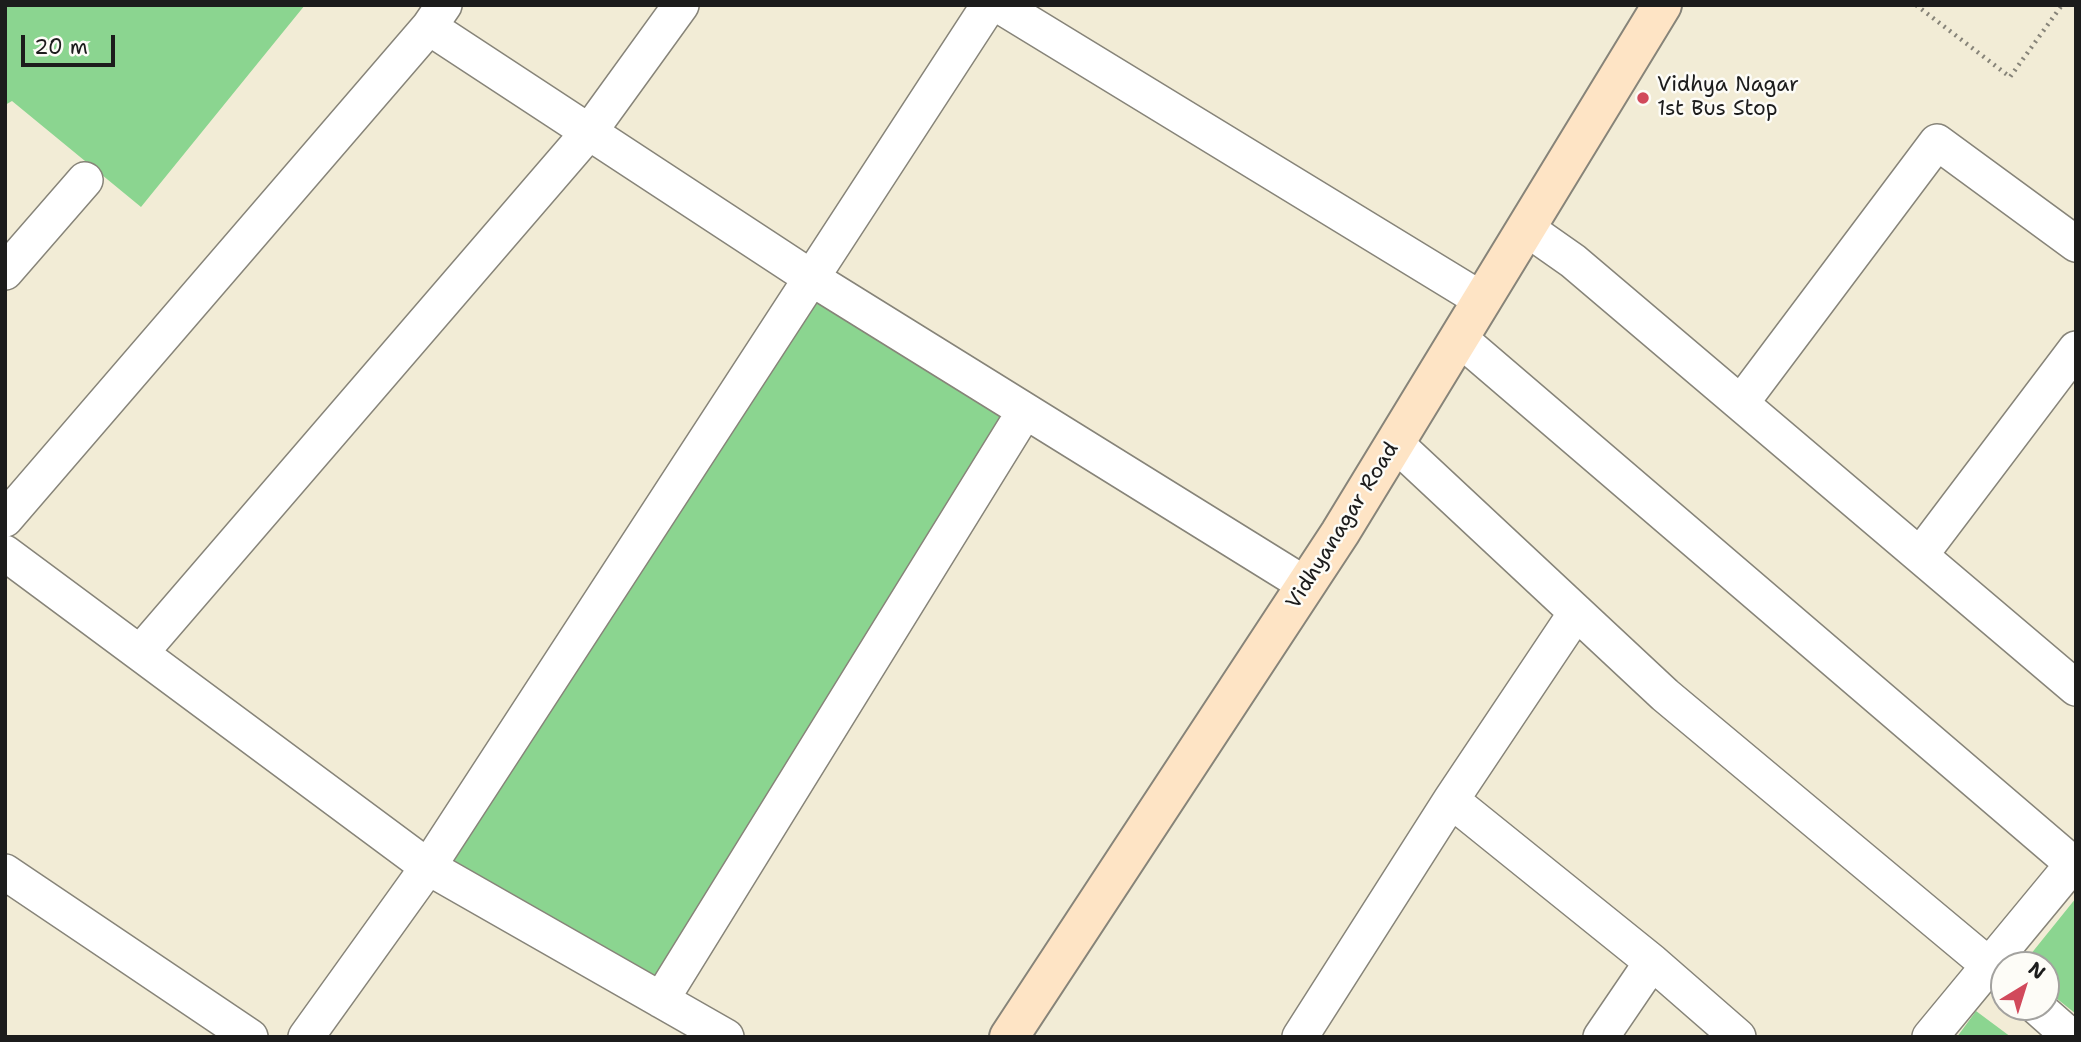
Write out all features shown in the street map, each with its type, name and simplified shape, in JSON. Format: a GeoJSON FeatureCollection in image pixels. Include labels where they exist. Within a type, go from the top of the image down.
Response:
{"type":"FeatureCollection","features":[{"type":"Feature","properties":{"kind":"street"},"geometry":{"type":"LineString","coordinates":[[141,652],[589,132],[681,5]]}},
{"type":"Feature","properties":{"kind":"street"},"geometry":{"type":"LineString","coordinates":[[306,1037],[428,867],[989,5]]}},
{"type":"Feature","properties":{"kind":"street"},"geometry":{"type":"LineString","coordinates":[[999,5],[1482,300]]}},
{"type":"Feature","properties":{"kind":"street","name":"Vidhyanagar Road"},"geometry":{"type":"LineString","coordinates":[[1009,1037],[1306,585],[1526,228],[1655,8]]}},
{"type":"Feature","properties":{"kind":"street"},"geometry":{"type":"LineString","coordinates":[[5,519],[436,16],[589,132],[813,279],[1306,585]]}},
{"type":"Feature","properties":{"kind":"street"},"geometry":{"type":"LineString","coordinates":[[1741,403],[1937,142],[2076,244]]}},
{"type":"Feature","properties":{"kind":"street"},"geometry":{"type":"LineString","coordinates":[[5,272],[85,180]]}},
{"type":"Feature","properties":{"kind":"street"},"geometry":{"type":"LineString","coordinates":[[1526,228],[1573,261],[2076,688]]}},
{"type":"Feature","properties":{"kind":"street"},"geometry":{"type":"LineString","coordinates":[[1459,338],[2075,863],[2011,951]]}},
{"type":"Feature","properties":{"kind":"street"},"geometry":{"type":"LineString","coordinates":[[1921,554],[2076,349]]}},
{"type":"Feature","properties":{"kind":"street"},"geometry":{"type":"LineString","coordinates":[[662,1000],[1025,411]]}},
{"type":"Feature","properties":{"kind":"street"},"geometry":{"type":"LineString","coordinates":[[1395,443],[1665,695],[1990,965]]}},
{"type":"Feature","properties":{"kind":"street"},"geometry":{"type":"LineString","coordinates":[[5,553],[428,867],[726,1037]]}},
{"type":"Feature","properties":{"kind":"street"},"geometry":{"type":"LineString","coordinates":[[1300,1037],[1451,800],[1576,613]]}},
{"type":"Feature","properties":{"kind":"street"},"geometry":{"type":"LineString","coordinates":[[1451,800],[1652,962],[1738,1037]]}},
{"type":"Feature","properties":{"kind":"street"},"geometry":{"type":"LineString","coordinates":[[5,872],[250,1037]]}},
{"type":"Feature","properties":{"kind":"street"},"geometry":{"type":"LineString","coordinates":[[1601,1037],[1652,962]]}},
{"type":"Feature","properties":{"kind":"street"},"geometry":{"type":"LineString","coordinates":[[1930,1037],[1990,978]]}},
{"type":"Feature","properties":{"kind":"street"},"geometry":{"type":"LineString","coordinates":[[2053,1021],[2071,1037]]}},
{"type":"Feature","properties":{"kind":"path"},"geometry":{"type":"LineString","coordinates":[[1916,5],[2010,77],[2062,5]]}},
{"type":"Feature","properties":{"kind":"green space"},"geometry":{"type":"Polygon","coordinates":[[[5,5],[305,5],[141,207],[12,101],[5,105],[5,5]]]}},
{"type":"Feature","properties":{"kind":"green space"},"geometry":{"type":"Polygon","coordinates":[[[815,294],[1002,415],[657,981],[453,862],[815,294]]]}},
{"type":"Feature","properties":{"kind":"green space"},"geometry":{"type":"Polygon","coordinates":[[[2076,898],[2076,1014],[2060,1001],[2060,951],[2033,951],[2076,898]]]}},
{"type":"Feature","properties":{"kind":"green space"},"geometry":{"type":"Polygon","coordinates":[[[1976,1011],[2011,1037],[1957,1037],[1976,1011]]]}},
{"type":"Feature","properties":{"kind":"place","name":"Vidhya Nagar 1st Bus Stop"},"geometry":{"type":"Point","coordinates":[1643,98]}}]}
